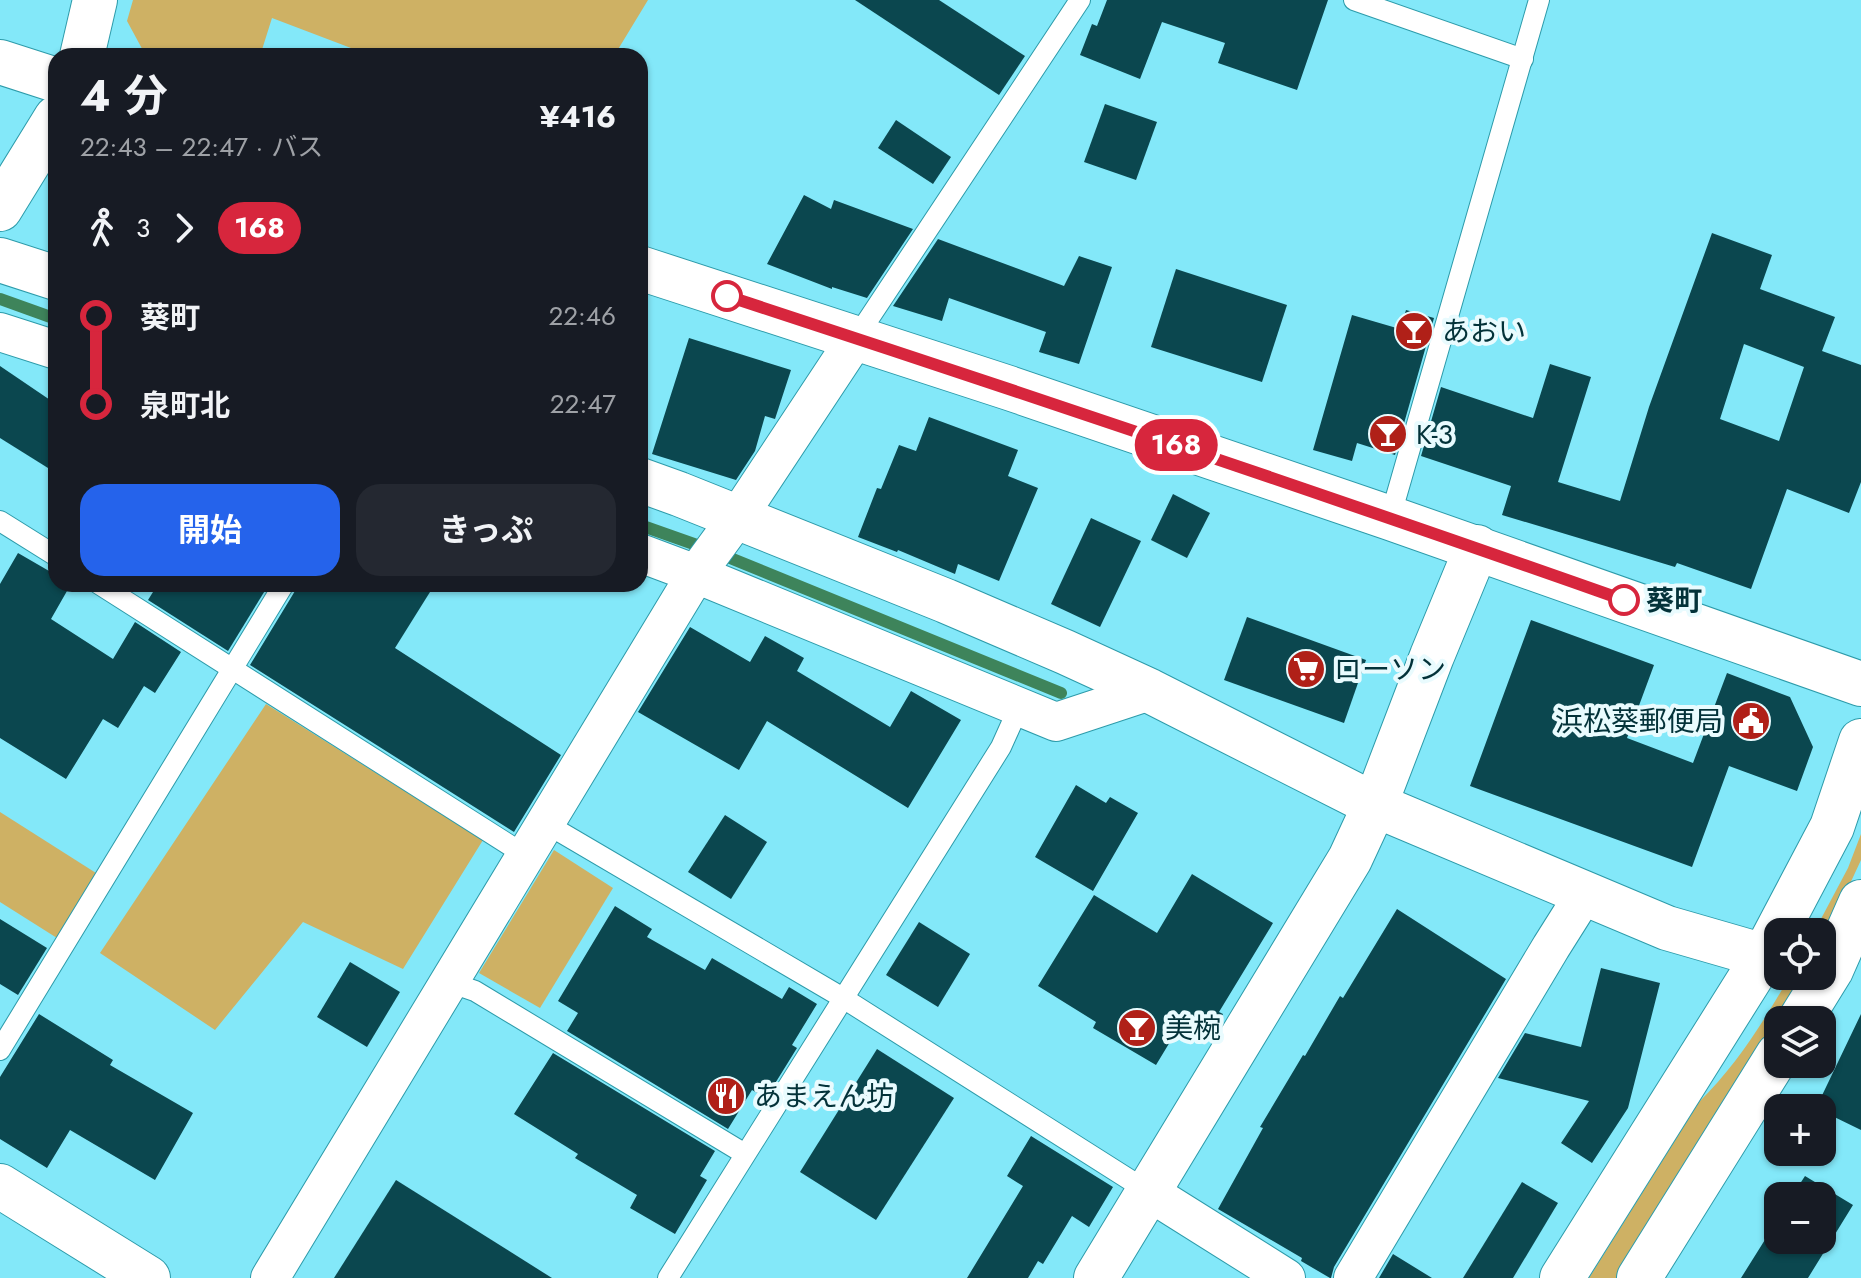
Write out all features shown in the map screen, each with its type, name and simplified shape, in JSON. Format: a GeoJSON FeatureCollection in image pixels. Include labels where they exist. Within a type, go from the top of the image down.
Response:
{"type":"FeatureCollection","features":[{"type":"Feature","properties":{"kind":"main road"},"geometry":{"type":"LineString","coordinates":[[84,48],[95,0]]}},
{"type":"Feature","properties":{"kind":"main road"},"geometry":{"type":"LineString","coordinates":[[0,62],[48,77]]}},
{"type":"Feature","properties":{"kind":"main road"},"geometry":{"type":"LineString","coordinates":[[0,209],[48,131]]}},
{"type":"Feature","properties":{"kind":"main road"},"geometry":{"type":"LineString","coordinates":[[0,260],[48,275]]}},
{"type":"Feature","properties":{"kind":"main road"},"geometry":{"type":"LineString","coordinates":[[648,271],[1477,547],[1861,684]]}},
{"type":"Feature","properties":{"kind":"main road"},"geometry":{"type":"LineString","coordinates":[[648,483],[946,601],[1065,652],[1150,691],[1375,805],[1667,928],[1764,956],[1562,1278]]}},
{"type":"Feature","properties":{"kind":"main road"},"geometry":{"type":"LineString","coordinates":[[1096,1278],[1350,859],[1375,805],[1477,547]]}},
{"type":"Feature","properties":{"kind":"main road"},"geometry":{"type":"LineString","coordinates":[[1784,918],[1832,827],[1861,741]]}},
{"type":"Feature","properties":{"kind":"main road"},"geometry":{"type":"LineString","coordinates":[[1814,1006],[1846,975],[1861,902]]}},
{"type":"Feature","properties":{"kind":"main road"},"geometry":{"type":"LineString","coordinates":[[1639,1278],[1764,1077]]}},
{"type":"Feature","properties":{"kind":"main road"},"geometry":{"type":"LineString","coordinates":[[0,1186],[148,1278]]}},
{"type":"Feature","properties":{"kind":"street"},"geometry":{"type":"LineString","coordinates":[[0,332],[48,347]]}},
{"type":"Feature","properties":{"kind":"street"},"geometry":{"type":"LineString","coordinates":[[270,1278],[696,574],[737,518],[856,338]]}},
{"type":"Feature","properties":{"kind":"street"},"geometry":{"type":"LineString","coordinates":[[648,556],[1056,722],[1150,691]]}},
{"type":"Feature","properties":{"kind":"street"},"geometry":{"type":"LineString","coordinates":[[1353,1278],[1585,893]]}},
{"type":"Feature","properties":{"kind":"street"},"geometry":{"type":"LineString","coordinates":[[1149,1192],[1286,1278]]}},
{"type":"Feature","properties":{"kind":"lane"},"geometry":{"type":"LineString","coordinates":[[856,338],[1080,0]]}},
{"type":"Feature","properties":{"kind":"lane"},"geometry":{"type":"LineString","coordinates":[[1354,0],[1523,59]]}},
{"type":"Feature","properties":{"kind":"lane"},"geometry":{"type":"LineString","coordinates":[[1390,518],[1539,0]]}},
{"type":"Feature","properties":{"kind":"lane"},"geometry":{"type":"LineString","coordinates":[[0,521],[48,551]]}},
{"type":"Feature","properties":{"kind":"lane"},"geometry":{"type":"LineString","coordinates":[[112,592],[525,855]]}},
{"type":"Feature","properties":{"kind":"lane"},"geometry":{"type":"LineString","coordinates":[[0,1050],[279,592]]}},
{"type":"Feature","properties":{"kind":"lane"},"geometry":{"type":"LineString","coordinates":[[668,1278],[1001,747],[1019,707]]}},
{"type":"Feature","properties":{"kind":"lane"},"geometry":{"type":"LineString","coordinates":[[545,823],[843,998],[1149,1192]]}},
{"type":"Feature","properties":{"kind":"lane"},"geometry":{"type":"LineString","coordinates":[[449,982],[475,991],[745,1154]]}},
{"type":"Feature","properties":{"kind":"shaded area"},"geometry":{"type":"Polygon","coordinates":[[[133,0],[648,0],[619,48],[351,48],[272,18],[263,48],[142,48],[127,21],[133,0]]]}},
{"type":"Feature","properties":{"kind":"shaded area"},"geometry":{"type":"Polygon","coordinates":[[[266,704],[483,840],[403,969],[303,922],[215,1030],[100,953],[266,704]]]}},
{"type":"Feature","properties":{"kind":"shaded area"},"geometry":{"type":"Polygon","coordinates":[[[0,812],[96,873],[57,938],[0,902],[0,812]]]}},
{"type":"Feature","properties":{"kind":"shaded area"},"geometry":{"type":"Polygon","coordinates":[[[1861,834],[1861,860],[1834,918],[1821,918],[1848,868],[1861,834]]]}},
{"type":"Feature","properties":{"kind":"shaded area"},"geometry":{"type":"Polygon","coordinates":[[[554,850],[613,888],[540,1008],[479,973],[554,850]]]}},
{"type":"Feature","properties":{"kind":"shaded area"},"geometry":{"type":"Polygon","coordinates":[[[1782,990],[1797,990],[1787,1006],[1772,1006],[1782,990]]]}},
{"type":"Feature","properties":{"kind":"shaded area"},"geometry":{"type":"Polygon","coordinates":[[[1764,1019],[1764,1045],[1618,1278],[1589,1278],[1699,1102],[1764,1019]]]}},
{"type":"Feature","properties":{"kind":"building"},"geometry":{"type":"Polygon","coordinates":[[[855,0],[939,0],[1025,56],[999,95],[855,0]]]}},
{"type":"Feature","properties":{"kind":"building"},"geometry":{"type":"Polygon","coordinates":[[[1107,0],[1328,0],[1297,90],[1218,63],[1225,43],[1162,22],[1140,79],[1080,55],[1092,24],[1097,26],[1107,0]]]}},
{"type":"Feature","properties":{"kind":"building"},"geometry":{"type":"Polygon","coordinates":[[[1105,104],[1157,122],[1136,180],[1084,162],[1105,104]]]}},
{"type":"Feature","properties":{"kind":"building"},"geometry":{"type":"Polygon","coordinates":[[[896,120],[951,157],[933,184],[878,148],[896,120]]]}},
{"type":"Feature","properties":{"kind":"building"},"geometry":{"type":"Polygon","coordinates":[[[804,195],[831,209],[834,200],[913,229],[867,298],[832,289],[767,264],[804,195]]]}},
{"type":"Feature","properties":{"kind":"building"},"geometry":{"type":"Polygon","coordinates":[[[1712,233],[1772,255],[1760,289],[1835,317],[1822,351],[1861,365],[1861,482],[1849,513],[1787,489],[1751,589],[1677,563],[1675,567],[1502,515],[1511,486],[1421,456],[1441,387],[1533,418],[1550,364],[1591,377],[1558,482],[1620,501],[1649,407],[1712,233]],[[1744,344],[1720,419],[1779,441],[1804,367],[1744,344]]]}},
{"type":"Feature","properties":{"kind":"building"},"geometry":{"type":"Polygon","coordinates":[[[938,239],[1064,286],[1079,256],[1112,267],[1079,364],[1039,352],[1046,332],[949,298],[942,321],[893,306],[938,239]]]}},
{"type":"Feature","properties":{"kind":"building"},"geometry":{"type":"Polygon","coordinates":[[[1176,269],[1287,305],[1262,382],[1151,347],[1176,269]]]}},
{"type":"Feature","properties":{"kind":"building"},"geometry":{"type":"Polygon","coordinates":[[[1406,310],[1434,318],[1395,455],[1357,443],[1352,461],[1313,450],[1352,315],[1400,329],[1406,310]]]}},
{"type":"Feature","properties":{"kind":"building"},"geometry":{"type":"Polygon","coordinates":[[[689,338],[791,370],[775,419],[765,416],[755,451],[736,480],[652,454],[689,338]]]}},
{"type":"Feature","properties":{"kind":"building"},"geometry":{"type":"Polygon","coordinates":[[[0,366],[48,399],[48,468],[0,438],[0,366]]]}},
{"type":"Feature","properties":{"kind":"building"},"geometry":{"type":"Polygon","coordinates":[[[929,417],[1018,450],[1008,476],[1038,488],[999,581],[958,564],[955,574],[858,537],[877,488],[881,489],[899,445],[916,451],[929,417]]]}},
{"type":"Feature","properties":{"kind":"building"},"geometry":{"type":"Polygon","coordinates":[[[1173,494],[1210,513],[1187,558],[1151,540],[1173,494]]]}},
{"type":"Feature","properties":{"kind":"building"},"geometry":{"type":"Polygon","coordinates":[[[1091,518],[1141,541],[1100,627],[1051,604],[1091,518]]]}},
{"type":"Feature","properties":{"kind":"building"},"geometry":{"type":"Polygon","coordinates":[[[18,553],[48,570],[48,592],[66,592],[51,619],[113,659],[135,622],[181,652],[155,693],[144,686],[118,728],[103,719],[66,779],[0,738],[0,584],[18,553]]]}},
{"type":"Feature","properties":{"kind":"building"},"geometry":{"type":"Polygon","coordinates":[[[153,592],[264,592],[228,651],[148,600],[153,592]]]}},
{"type":"Feature","properties":{"kind":"building"},"geometry":{"type":"Polygon","coordinates":[[[294,592],[430,592],[395,648],[561,755],[514,832],[250,665],[294,592]]]}},
{"type":"Feature","properties":{"kind":"building"},"geometry":{"type":"Polygon","coordinates":[[[1247,617],[1366,660],[1344,723],[1224,680],[1247,617]]]}},
{"type":"Feature","properties":{"kind":"building"},"geometry":{"type":"Polygon","coordinates":[[[1531,620],[1654,665],[1627,738],[1693,763],[1727,673],[1790,697],[1813,747],[1797,791],[1729,766],[1692,867],[1470,786],[1531,620]]]}},
{"type":"Feature","properties":{"kind":"building"},"geometry":{"type":"Polygon","coordinates":[[[690,627],[750,662],[765,636],[804,658],[797,671],[890,727],[911,691],[961,720],[908,808],[767,721],[739,770],[638,712],[690,627]]]}},
{"type":"Feature","properties":{"kind":"building"},"geometry":{"type":"Polygon","coordinates":[[[1076,785],[1106,803],[1110,797],[1138,813],[1093,891],[1035,857],[1076,785]]]}},
{"type":"Feature","properties":{"kind":"building"},"geometry":{"type":"Polygon","coordinates":[[[725,815],[767,842],[731,899],[688,872],[725,815]]]}},
{"type":"Feature","properties":{"kind":"building"},"geometry":{"type":"Polygon","coordinates":[[[1192,874],[1273,923],[1219,1012],[1223,1014],[1205,1044],[1179,1027],[1156,1065],[1093,1028],[1096,1022],[1038,986],[1094,895],[1157,933],[1192,874]]]}},
{"type":"Feature","properties":{"kind":"building"},"geometry":{"type":"Polygon","coordinates":[[[615,906],[652,929],[647,937],[705,970],[712,958],[782,999],[789,987],[817,1004],[792,1045],[797,1048],[766,1098],[752,1090],[728,1129],[567,1031],[578,1013],[558,1001],[615,906]]]}},
{"type":"Feature","properties":{"kind":"building"},"geometry":{"type":"Polygon","coordinates":[[[1397,909],[1506,979],[1330,1278],[1218,1209],[1263,1128],[1260,1127],[1397,909]]]}},
{"type":"Feature","properties":{"kind":"building"},"geometry":{"type":"Polygon","coordinates":[[[0,919],[47,948],[18,995],[0,984],[0,919]]]}},
{"type":"Feature","properties":{"kind":"building"},"geometry":{"type":"Polygon","coordinates":[[[919,922],[970,954],[938,1007],[886,975],[919,922]]]}},
{"type":"Feature","properties":{"kind":"building"},"geometry":{"type":"Polygon","coordinates":[[[350,962],[400,992],[367,1047],[317,1017],[350,962]]]}},
{"type":"Feature","properties":{"kind":"building"},"geometry":{"type":"Polygon","coordinates":[[[1601,968],[1660,983],[1628,1108],[1592,1163],[1561,1143],[1589,1101],[1498,1078],[1525,1033],[1581,1047],[1601,968]]]}},
{"type":"Feature","properties":{"kind":"building"},"geometry":{"type":"Polygon","coordinates":[[[39,1014],[113,1060],[110,1065],[193,1113],[155,1180],[70,1130],[47,1168],[0,1139],[0,1077],[39,1014]]]}},
{"type":"Feature","properties":{"kind":"building"},"geometry":{"type":"Polygon","coordinates":[[[1861,1014],[1861,1130],[1836,1118],[1836,1094],[1823,1094],[1830,1078],[1836,1078],[1836,1066],[1861,1014]]]}},
{"type":"Feature","properties":{"kind":"building"},"geometry":{"type":"Polygon","coordinates":[[[877,1049],[954,1098],[876,1220],[800,1172],[877,1049]]]}},
{"type":"Feature","properties":{"kind":"building"},"geometry":{"type":"Polygon","coordinates":[[[553,1053],[715,1151],[700,1176],[707,1180],[675,1234],[630,1208],[637,1195],[575,1158],[578,1154],[514,1114],[553,1053]]]}},
{"type":"Feature","properties":{"kind":"building"},"geometry":{"type":"Polygon","coordinates":[[[1031,1136],[1113,1187],[1089,1227],[1072,1216],[1043,1264],[1038,1261],[1028,1278],[967,1278],[1023,1186],[1007,1176],[1031,1136]]]}},
{"type":"Feature","properties":{"kind":"building"},"geometry":{"type":"Polygon","coordinates":[[[1805,1176],[1815,1182],[1801,1182],[1805,1176]]]}},
{"type":"Feature","properties":{"kind":"building"},"geometry":{"type":"Polygon","coordinates":[[[396,1180],[552,1278],[334,1278],[396,1180]]]}},
{"type":"Feature","properties":{"kind":"building"},"geometry":{"type":"Polygon","coordinates":[[[1522,1182],[1558,1203],[1513,1278],[1463,1278],[1522,1182]]]}},
{"type":"Feature","properties":{"kind":"building"},"geometry":{"type":"Polygon","coordinates":[[[1836,1195],[1853,1205],[1836,1233],[1836,1195]]]}},
{"type":"Feature","properties":{"kind":"building"},"geometry":{"type":"Polygon","coordinates":[[[1764,1241],[1764,1254],[1823,1254],[1808,1278],[1741,1278],[1764,1241]]]}},
{"type":"Feature","properties":{"kind":"building"},"geometry":{"type":"Polygon","coordinates":[[[1393,1254],[1432,1278],[1379,1278],[1393,1254]]]}},
{"type":"Feature","properties":{"kind":"waterway"},"geometry":{"type":"LineString","coordinates":[[0,299],[48,316]]}},
{"type":"Feature","properties":{"kind":"waterway"},"geometry":{"type":"LineString","coordinates":[[648,528],[708,549],[1061,693]]}},
{"type":"Feature","properties":{"kind":"bus line","name":"168"},"geometry":{"type":"LineString","coordinates":[[727,296],[1038,398],[1624,600]]}},
{"type":"Feature","properties":{"kind":"place","name":"あおい"},"geometry":{"type":"Point","coordinates":[1414,331]}},
{"type":"Feature","properties":{"kind":"place","name":"K-3"},"geometry":{"type":"Point","coordinates":[1388,434]}},
{"type":"Feature","properties":{"kind":"place","name":"葵町"},"geometry":{"type":"Point","coordinates":[1624,600]}},
{"type":"Feature","properties":{"kind":"place","name":"ローソン"},"geometry":{"type":"Point","coordinates":[1306,669]}},
{"type":"Feature","properties":{"kind":"place","name":"浜松葵郵便局"},"geometry":{"type":"Point","coordinates":[1751,721]}},
{"type":"Feature","properties":{"kind":"place","name":"美椀"},"geometry":{"type":"Point","coordinates":[1137,1028]}},
{"type":"Feature","properties":{"kind":"place","name":"あまえん坊"},"geometry":{"type":"Point","coordinates":[726,1096]}}]}
